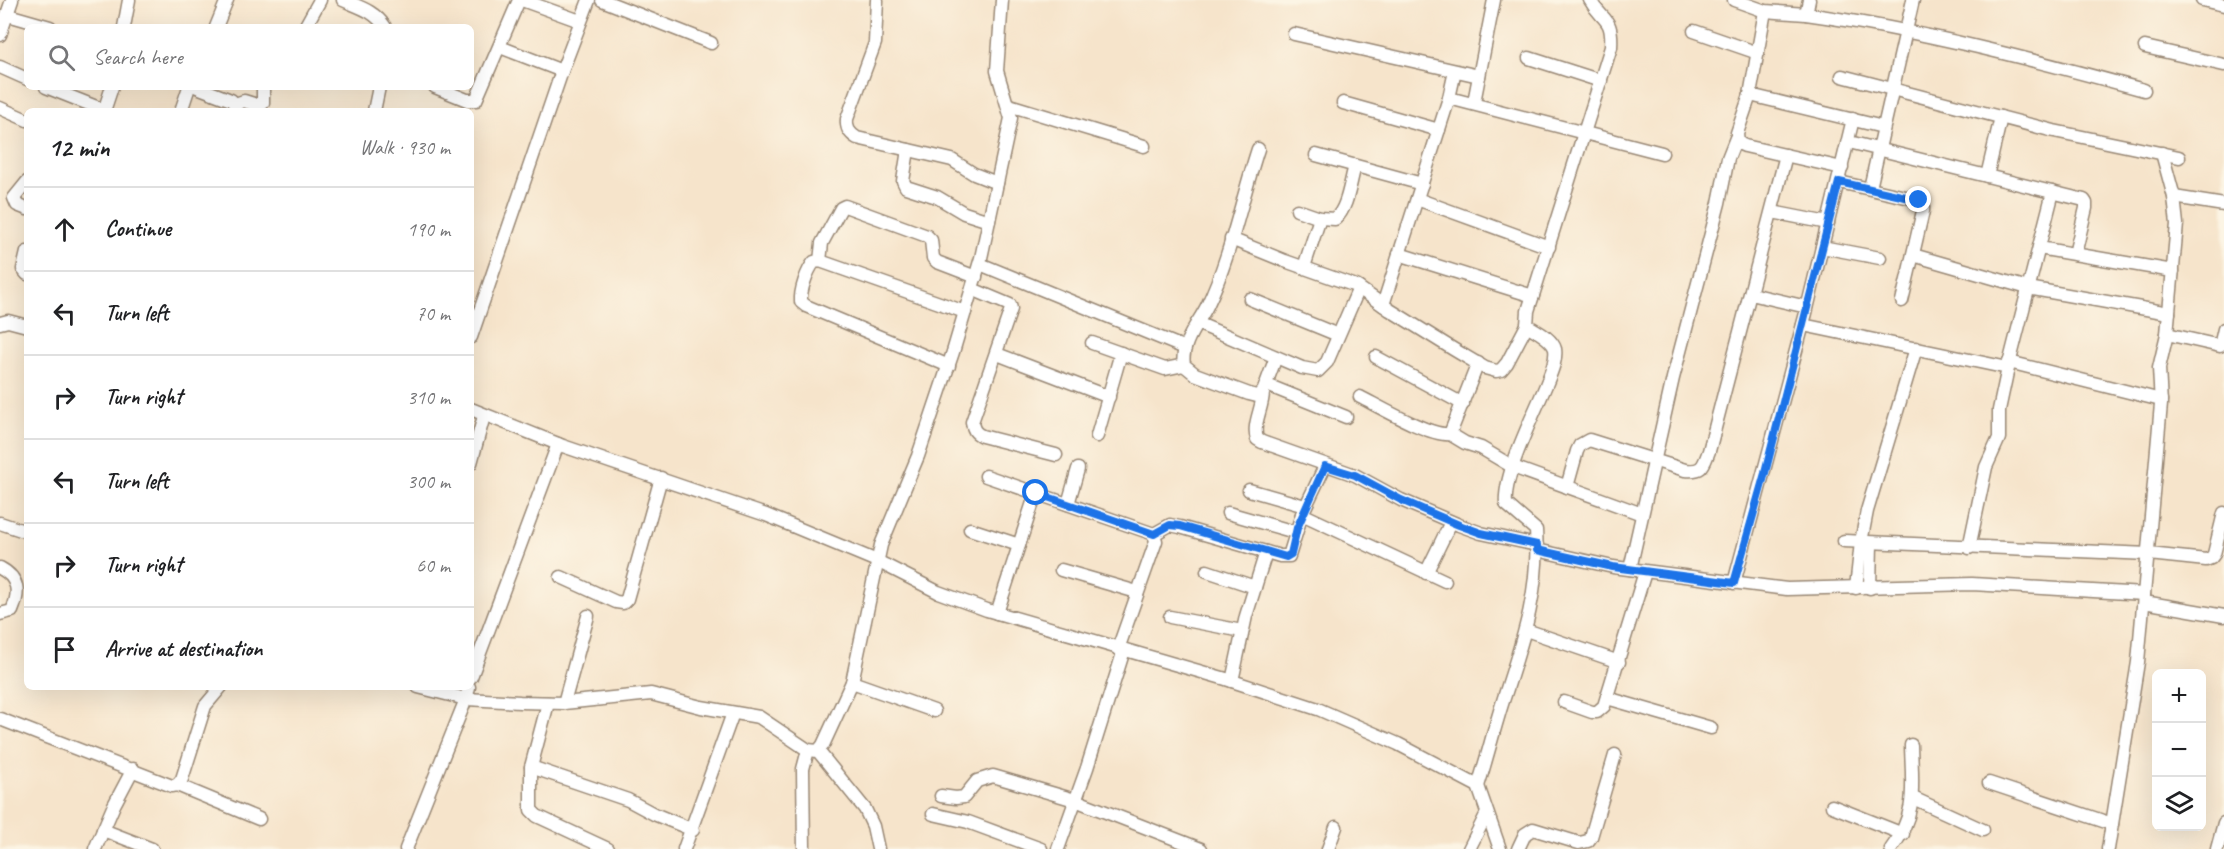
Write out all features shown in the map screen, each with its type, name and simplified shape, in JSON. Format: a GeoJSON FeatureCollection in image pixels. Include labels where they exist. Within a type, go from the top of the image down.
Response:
{"type":"FeatureCollection","features":[{"type":"Feature","properties":{"kind":"street"},"geometry":{"type":"LineString","coordinates":[[0,35],[12,0]]}},
{"type":"Feature","properties":{"kind":"street"},"geometry":{"type":"LineString","coordinates":[[125,24],[129,0]]}},
{"type":"Feature","properties":{"kind":"street"},"geometry":{"type":"LineString","coordinates":[[217,24],[227,0]]}},
{"type":"Feature","properties":{"kind":"street"},"geometry":{"type":"LineString","coordinates":[[307,24],[321,0]]}},
{"type":"Feature","properties":{"kind":"street"},"geometry":{"type":"LineString","coordinates":[[343,0],[373,13],[383,24]]}},
{"type":"Feature","properties":{"kind":"street"},"geometry":{"type":"LineString","coordinates":[[442,90],[467,100],[476,100],[521,0],[580,21]]}},
{"type":"Feature","properties":{"kind":"street"},"geometry":{"type":"LineString","coordinates":[[474,328],[562,71],[589,0]]}},
{"type":"Feature","properties":{"kind":"street"},"geometry":{"type":"LineString","coordinates":[[602,0],[711,43]]}},
{"type":"Feature","properties":{"kind":"street"},"geometry":{"type":"LineString","coordinates":[[877,0],[875,43],[847,125],[850,134],[857,138],[952,160],[974,174],[997,183]]}},
{"type":"Feature","properties":{"kind":"street"},"geometry":{"type":"LineString","coordinates":[[804,849],[803,769],[813,750],[824,745],[852,682],[877,561],[918,456],[949,366],[980,264],[1011,118],[997,71],[1002,0]]}},
{"type":"Feature","properties":{"kind":"street"},"geometry":{"type":"LineString","coordinates":[[1474,102],[1494,0]]}},
{"type":"Feature","properties":{"kind":"street"},"geometry":{"type":"LineString","coordinates":[[1231,239],[1359,288],[1478,363],[1496,371],[1502,370],[1508,363],[1527,325],[1528,311],[1611,47],[1612,30],[1605,16],[1590,0]]}},
{"type":"Feature","properties":{"kind":"street"},"geometry":{"type":"LineString","coordinates":[[1734,0],[1765,11],[1806,14],[2034,60],[2144,90]]}},
{"type":"Feature","properties":{"kind":"street"},"geometry":{"type":"LineString","coordinates":[[1806,14],[1809,0]]}},
{"type":"Feature","properties":{"kind":"street"},"geometry":{"type":"LineString","coordinates":[[1870,188],[1882,127],[1894,89],[1914,0]]}},
{"type":"Feature","properties":{"kind":"street"},"geometry":{"type":"LineString","coordinates":[[1630,569],[1676,367],[1719,202],[1728,158],[1750,94],[1765,11]]}},
{"type":"Feature","properties":{"kind":"street"},"geometry":{"type":"LineString","coordinates":[[8,15],[40,24]]}},
{"type":"Feature","properties":{"kind":"street"},"geometry":{"type":"LineString","coordinates":[[1694,31],[1758,53]]}},
{"type":"Feature","properties":{"kind":"street"},"geometry":{"type":"LineString","coordinates":[[1294,34],[1479,76]]}},
{"type":"Feature","properties":{"kind":"street"},"geometry":{"type":"LineString","coordinates":[[500,47],[562,71]]}},
{"type":"Feature","properties":{"kind":"street"},"geometry":{"type":"LineString","coordinates":[[2145,47],[2224,65]]}},
{"type":"Feature","properties":{"kind":"street"},"geometry":{"type":"LineString","coordinates":[[1529,58],[1601,81]]}},
{"type":"Feature","properties":{"kind":"street"},"geometry":{"type":"LineString","coordinates":[[0,67],[24,78]]}},
{"type":"Feature","properties":{"kind":"street"},"geometry":{"type":"LineString","coordinates":[[1383,305],[1449,98],[1455,71]]}},
{"type":"Feature","properties":{"kind":"street"},"geometry":{"type":"LineString","coordinates":[[1842,76],[2054,131],[2179,157]]}},
{"type":"Feature","properties":{"kind":"street"},"geometry":{"type":"LineString","coordinates":[[54,90],[99,108]]}},
{"type":"Feature","properties":{"kind":"street"},"geometry":{"type":"LineString","coordinates":[[105,108],[111,90]]}},
{"type":"Feature","properties":{"kind":"street"},"geometry":{"type":"LineString","coordinates":[[182,108],[188,90]]}},
{"type":"Feature","properties":{"kind":"street"},"geometry":{"type":"LineString","coordinates":[[205,90],[231,100],[235,108],[244,101],[260,106],[263,104],[263,90]]}},
{"type":"Feature","properties":{"kind":"street"},"geometry":{"type":"LineString","coordinates":[[375,108],[378,90]]}},
{"type":"Feature","properties":{"kind":"street"},"geometry":{"type":"LineString","coordinates":[[1750,94],[1882,127]]}},
{"type":"Feature","properties":{"kind":"street"},"geometry":{"type":"LineString","coordinates":[[1449,98],[1474,102],[1662,153]]}},
{"type":"Feature","properties":{"kind":"street"},"geometry":{"type":"LineString","coordinates":[[1343,103],[1439,130]]}},
{"type":"Feature","properties":{"kind":"street"},"geometry":{"type":"LineString","coordinates":[[1008,105],[1144,146]]}},
{"type":"Feature","properties":{"kind":"street"},"geometry":{"type":"LineString","coordinates":[[0,108],[24,119]]}},
{"type":"Feature","properties":{"kind":"street"},"geometry":{"type":"LineString","coordinates":[[1988,176],[2001,117]]}},
{"type":"Feature","properties":{"kind":"street"},"geometry":{"type":"LineString","coordinates":[[1734,583],[1803,325],[1853,119]]}},
{"type":"Feature","properties":{"kind":"street"},"geometry":{"type":"LineString","coordinates":[[1736,138],[1738,143],[1745,146],[1842,168]]}},
{"type":"Feature","properties":{"kind":"street"},"geometry":{"type":"LineString","coordinates":[[1849,142],[2079,198],[2086,203],[2075,254]]}},
{"type":"Feature","properties":{"kind":"street"},"geometry":{"type":"LineString","coordinates":[[1258,149],[1223,267],[1185,348],[1183,359],[1184,365],[1195,374],[1249,394],[1257,396],[1265,389]]}},
{"type":"Feature","properties":{"kind":"street"},"geometry":{"type":"LineString","coordinates":[[908,150],[903,181],[906,187],[937,197],[964,213],[989,221]]}},
{"type":"Feature","properties":{"kind":"street"},"geometry":{"type":"LineString","coordinates":[[2108,849],[2138,662],[2161,400],[2159,368],[2167,334],[2177,224],[2174,197],[2162,153]]}},
{"type":"Feature","properties":{"kind":"street"},"geometry":{"type":"LineString","coordinates":[[1316,155],[1422,184]]}},
{"type":"Feature","properties":{"kind":"street"},"geometry":{"type":"LineString","coordinates":[[1567,487],[1577,451],[1580,445],[1589,440],[1685,470],[1694,471],[1700,469],[1704,464],[1751,294],[1786,155]]}},
{"type":"Feature","properties":{"kind":"street"},"geometry":{"type":"LineString","coordinates":[[1297,210],[1320,218],[1335,219],[1345,203],[1355,165]]}},
{"type":"Feature","properties":{"kind":"street"},"geometry":{"type":"LineString","coordinates":[[1839,182],[1919,200],[1923,205],[1902,301]]}},
{"type":"Feature","properties":{"kind":"street"},"geometry":{"type":"LineString","coordinates":[[24,186],[14,198],[17,205],[24,208]]}},
{"type":"Feature","properties":{"kind":"street"},"geometry":{"type":"LineString","coordinates":[[1969,548],[1986,467],[1999,438],[1999,410],[2008,365],[2052,192]]}},
{"type":"Feature","properties":{"kind":"street"},"geometry":{"type":"LineString","coordinates":[[2174,197],[2224,205]]}},
{"type":"Feature","properties":{"kind":"street"},"geometry":{"type":"LineString","coordinates":[[1417,199],[1549,247]]}},
{"type":"Feature","properties":{"kind":"street"},"geometry":{"type":"LineString","coordinates":[[820,261],[822,243],[841,208],[845,206],[927,236],[931,240],[933,258],[937,262],[1010,305],[1011,314],[972,422],[973,429],[976,434],[982,436],[1056,455]]}},
{"type":"Feature","properties":{"kind":"street"},"geometry":{"type":"LineString","coordinates":[[1772,212],[1828,224]]}},
{"type":"Feature","properties":{"kind":"street"},"geometry":{"type":"LineString","coordinates":[[1304,267],[1320,218]]}},
{"type":"Feature","properties":{"kind":"street"},"geometry":{"type":"LineString","coordinates":[[1822,247],[1880,258]]}},
{"type":"Feature","properties":{"kind":"street"},"geometry":{"type":"LineString","coordinates":[[2039,248],[2173,271]]}},
{"type":"Feature","properties":{"kind":"street"},"geometry":{"type":"LineString","coordinates":[[1399,254],[1533,297]]}},
{"type":"Feature","properties":{"kind":"street"},"geometry":{"type":"LineString","coordinates":[[1913,255],[2028,288],[2169,313]]}},
{"type":"Feature","properties":{"kind":"street"},"geometry":{"type":"LineString","coordinates":[[949,366],[806,306],[801,302],[801,296],[810,267],[814,262],[820,261],[965,312]]}},
{"type":"Feature","properties":{"kind":"street"},"geometry":{"type":"LineString","coordinates":[[980,264],[1185,348]]}},
{"type":"Feature","properties":{"kind":"street"},"geometry":{"type":"LineString","coordinates":[[1197,323],[1302,368],[1318,371],[1327,362],[1359,288]]}},
{"type":"Feature","properties":{"kind":"street"},"geometry":{"type":"LineString","coordinates":[[1751,294],[1807,307]]}},
{"type":"Feature","properties":{"kind":"street"},"geometry":{"type":"LineString","coordinates":[[1250,299],[1338,335]]}},
{"type":"Feature","properties":{"kind":"street"},"geometry":{"type":"LineString","coordinates":[[0,323],[8,321],[24,325]]}},
{"type":"Feature","properties":{"kind":"street"},"geometry":{"type":"LineString","coordinates":[[1500,849],[1478,786],[1526,630],[1533,600],[1537,548],[1536,530],[1506,504],[1505,492],[1551,371],[1555,352],[1550,341],[1527,325]]}},
{"type":"Feature","properties":{"kind":"street"},"geometry":{"type":"LineString","coordinates":[[1803,325],[2008,365],[2161,400]]}},
{"type":"Feature","properties":{"kind":"street"},"geometry":{"type":"LineString","coordinates":[[2167,334],[2220,346],[2224,329]]}},
{"type":"Feature","properties":{"kind":"street"},"geometry":{"type":"LineString","coordinates":[[1092,342],[1165,369],[1184,365]]}},
{"type":"Feature","properties":{"kind":"street"},"geometry":{"type":"LineString","coordinates":[[1870,588],[1866,542],[1867,512],[1916,348]]}},
{"type":"Feature","properties":{"kind":"street"},"geometry":{"type":"LineString","coordinates":[[1097,436],[1121,353]]}},
{"type":"Feature","properties":{"kind":"street"},"geometry":{"type":"LineString","coordinates":[[996,354],[1109,397]]}},
{"type":"Feature","properties":{"kind":"street"},"geometry":{"type":"LineString","coordinates":[[1276,357],[1255,429],[1257,439],[1325,466],[1355,475],[1401,500],[1481,533],[1645,572],[1787,589],[1972,584],[2144,598],[2224,615]]}},
{"type":"Feature","properties":{"kind":"street"},"geometry":{"type":"LineString","coordinates":[[1376,357],[1463,404]]}},
{"type":"Feature","properties":{"kind":"street"},"geometry":{"type":"LineString","coordinates":[[1450,434],[1478,363]]}},
{"type":"Feature","properties":{"kind":"street"},"geometry":{"type":"LineString","coordinates":[[1265,389],[1346,417]]}},
{"type":"Feature","properties":{"kind":"street"},"geometry":{"type":"LineString","coordinates":[[1360,397],[1430,431],[1444,435],[1450,434],[1465,443],[1481,448],[1513,467],[1642,514]]}},
{"type":"Feature","properties":{"kind":"street"},"geometry":{"type":"LineString","coordinates":[[474,411],[558,444],[766,515],[877,561],[938,592],[997,613],[1232,681],[1318,709],[1398,744],[1478,786]]}},
{"type":"Feature","properties":{"kind":"street"},"geometry":{"type":"LineString","coordinates":[[474,452],[484,416]]}},
{"type":"Feature","properties":{"kind":"street"},"geometry":{"type":"LineString","coordinates":[[474,669],[558,444]]}},
{"type":"Feature","properties":{"kind":"street"},"geometry":{"type":"LineString","coordinates":[[986,476],[1154,534],[1170,525],[1180,526],[1280,556],[1289,556],[1295,532],[1325,466]]}},
{"type":"Feature","properties":{"kind":"street"},"geometry":{"type":"LineString","coordinates":[[1068,504],[1078,469]]}},
{"type":"Feature","properties":{"kind":"street"},"geometry":{"type":"LineString","coordinates":[[561,577],[623,603],[627,599],[661,478]]}},
{"type":"Feature","properties":{"kind":"street"},"geometry":{"type":"LineString","coordinates":[[1249,490],[1304,510],[1445,581]]}},
{"type":"Feature","properties":{"kind":"street"},"geometry":{"type":"LineString","coordinates":[[997,613],[1036,493]]}},
{"type":"Feature","properties":{"kind":"street"},"geometry":{"type":"LineString","coordinates":[[1228,513],[1295,532]]}},
{"type":"Feature","properties":{"kind":"street"},"geometry":{"type":"LineString","coordinates":[[1844,542],[2149,554],[2200,560],[2211,558],[2224,513]]}},
{"type":"Feature","properties":{"kind":"street"},"geometry":{"type":"LineString","coordinates":[[1426,573],[1451,522]]}},
{"type":"Feature","properties":{"kind":"street"},"geometry":{"type":"LineString","coordinates":[[0,523],[24,531]]}},
{"type":"Feature","properties":{"kind":"street"},"geometry":{"type":"LineString","coordinates":[[970,530],[1019,545]]}},
{"type":"Feature","properties":{"kind":"street"},"geometry":{"type":"LineString","coordinates":[[1058,849],[1076,800],[1137,592],[1156,542],[1154,534]]}},
{"type":"Feature","properties":{"kind":"street"},"geometry":{"type":"LineString","coordinates":[[1856,588],[1866,542]]}},
{"type":"Feature","properties":{"kind":"street"},"geometry":{"type":"LineString","coordinates":[[1232,681],[1242,631],[1266,552]]}},
{"type":"Feature","properties":{"kind":"street"},"geometry":{"type":"LineString","coordinates":[[0,568],[12,575],[16,587],[12,611],[0,614]]}},
{"type":"Feature","properties":{"kind":"street"},"geometry":{"type":"LineString","coordinates":[[1061,570],[1137,592]]}},
{"type":"Feature","properties":{"kind":"street"},"geometry":{"type":"LineString","coordinates":[[1207,571],[1255,587]]}},
{"type":"Feature","properties":{"kind":"street"},"geometry":{"type":"LineString","coordinates":[[1564,702],[1592,712],[1601,710],[1619,662],[1645,572]]}},
{"type":"Feature","properties":{"kind":"street"},"geometry":{"type":"LineString","coordinates":[[564,703],[588,616]]}},
{"type":"Feature","properties":{"kind":"street"},"geometry":{"type":"LineString","coordinates":[[1170,617],[1242,631]]}},
{"type":"Feature","properties":{"kind":"street"},"geometry":{"type":"LineString","coordinates":[[1526,630],[1619,662]]}},
{"type":"Feature","properties":{"kind":"street"},"geometry":{"type":"LineString","coordinates":[[852,682],[934,711]]}},
{"type":"Feature","properties":{"kind":"street"},"geometry":{"type":"LineString","coordinates":[[177,785],[182,779],[205,706],[218,690]]}},
{"type":"Feature","properties":{"kind":"street"},"geometry":{"type":"LineString","coordinates":[[442,690],[548,703],[651,694],[700,707],[759,717],[813,750],[865,808],[873,826],[878,849]]}},
{"type":"Feature","properties":{"kind":"street"},"geometry":{"type":"LineString","coordinates":[[406,849],[468,693]]}},
{"type":"Feature","properties":{"kind":"street"},"geometry":{"type":"LineString","coordinates":[[1607,698],[1711,728]]}},
{"type":"Feature","properties":{"kind":"street"},"geometry":{"type":"LineString","coordinates":[[548,703],[531,766],[531,810],[537,816],[608,849]]}},
{"type":"Feature","properties":{"kind":"street"},"geometry":{"type":"LineString","coordinates":[[684,849],[693,830],[733,713]]}},
{"type":"Feature","properties":{"kind":"street"},"geometry":{"type":"LineString","coordinates":[[0,719],[172,786],[177,785],[259,819]]}},
{"type":"Feature","properties":{"kind":"street"},"geometry":{"type":"LineString","coordinates":[[1891,849],[1903,834],[1913,798],[1911,745]]}},
{"type":"Feature","properties":{"kind":"street"},"geometry":{"type":"LineString","coordinates":[[1518,849],[1525,834],[1533,829],[1579,843],[1587,842],[1591,837],[1615,755]]}},
{"type":"Feature","properties":{"kind":"street"},"geometry":{"type":"LineString","coordinates":[[531,766],[628,800],[654,814],[693,830]]}},
{"type":"Feature","properties":{"kind":"street"},"geometry":{"type":"LineString","coordinates":[[95,849],[133,769]]}},
{"type":"Feature","properties":{"kind":"street"},"geometry":{"type":"LineString","coordinates":[[941,796],[964,797],[977,781],[993,776],[1076,800],[1201,849]]}},
{"type":"Feature","properties":{"kind":"street"},"geometry":{"type":"LineString","coordinates":[[1989,783],[2112,824]]}},
{"type":"Feature","properties":{"kind":"street"},"geometry":{"type":"LineString","coordinates":[[1913,798],[1983,830]]}},
{"type":"Feature","properties":{"kind":"street"},"geometry":{"type":"LineString","coordinates":[[1832,806],[1903,834]]}},
{"type":"Feature","properties":{"kind":"street"},"geometry":{"type":"LineString","coordinates":[[1468,849],[1487,813]]}},
{"type":"Feature","properties":{"kind":"street"},"geometry":{"type":"LineString","coordinates":[[933,814],[968,822],[1041,849]]}},
{"type":"Feature","properties":{"kind":"street"},"geometry":{"type":"LineString","coordinates":[[2217,849],[2224,823]]}},
{"type":"Feature","properties":{"kind":"street"},"geometry":{"type":"LineString","coordinates":[[1328,849],[1336,827]]}},
{"type":"Feature","properties":{"kind":"street"},"geometry":{"type":"LineString","coordinates":[[103,830],[152,849]]}},
{"type":"Feature","properties":{"kind":"route"},"geometry":{"type":"LineString","coordinates":[[1036,493],[1154,534],[1170,525],[1180,526],[1286,557],[1291,554],[1297,528],[1325,466],[1355,475],[1401,500],[1459,525],[1481,533],[1537,545],[1537,550],[1613,567],[1734,583],[1765,473],[1839,182],[1919,200]]}}]}
